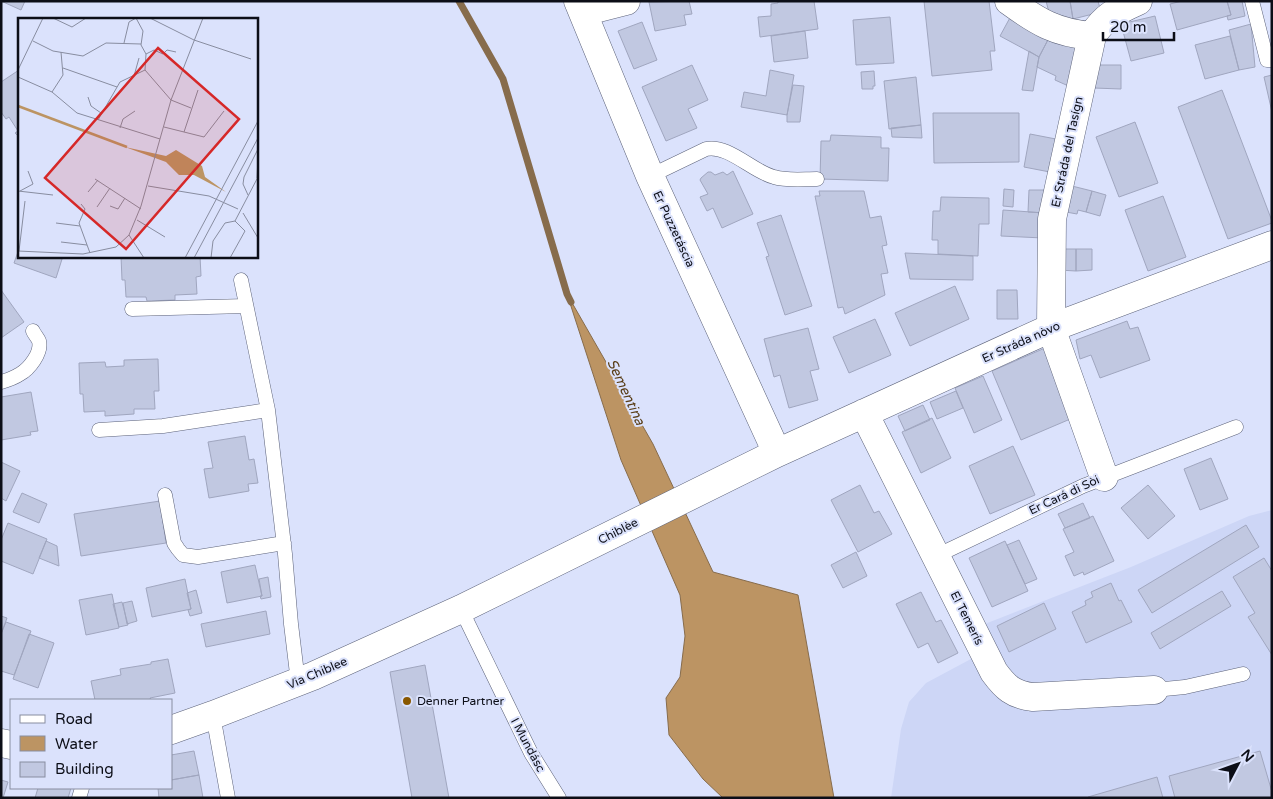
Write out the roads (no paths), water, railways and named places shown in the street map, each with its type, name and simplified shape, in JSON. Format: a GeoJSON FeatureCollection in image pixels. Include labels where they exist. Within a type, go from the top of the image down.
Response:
{"type":"FeatureCollection","features":[{"type":"Feature","properties":{"kind":"street"},"geometry":{"type":"LineString","coordinates":[[581,7],[626,1]]}},
{"type":"Feature","properties":{"kind":"street"},"geometry":{"type":"LineString","coordinates":[[1009,1],[1026,14],[1050,27],[1069,33],[1092,36]]}},
{"type":"Feature","properties":{"kind":"street","name":"Er Stráda del Tasígn"},"geometry":{"type":"LineString","coordinates":[[1051,328],[1052,219],[1092,36],[1106,18],[1138,1]]}},
{"type":"Feature","properties":{"kind":"street","name":"Er Puzzetáscia"},"geometry":{"type":"LineString","coordinates":[[581,7],[650,176],[777,453]]}},
{"type":"Feature","properties":{"kind":"street","name":"Er Stráda nòvo"},"geometry":{"type":"LineString","coordinates":[[777,453],[1051,328],[1272,245]]}},
{"type":"Feature","properties":{"kind":"street","name":"Er Cará di Sòi"},"geometry":{"type":"LineString","coordinates":[[1051,328],[1104,477]]}},
{"type":"Feature","properties":{"kind":"street","name":"El Temerís"},"geometry":{"type":"LineString","coordinates":[[864,413],[994,672],[1008,689],[1033,697],[1154,690]]}},
{"type":"Feature","properties":{"kind":"street","name":"Chiblèe"},"geometry":{"type":"LineString","coordinates":[[461,609],[777,453]]}},
{"type":"Feature","properties":{"kind":"street","name":"Via Chiblee"},"geometry":{"type":"LineString","coordinates":[[172,730],[298,682],[461,609]]}},
{"type":"Feature","properties":{"kind":"lane"},"geometry":{"type":"LineString","coordinates":[[1252,1],[1267,60],[1272,60]]}},
{"type":"Feature","properties":{"kind":"lane"},"geometry":{"type":"LineString","coordinates":[[650,176],[711,148],[722,150],[774,178],[817,180]]}},
{"type":"Feature","properties":{"kind":"lane"},"geometry":{"type":"LineString","coordinates":[[241,280],[268,410],[298,682]]}},
{"type":"Feature","properties":{"kind":"lane"},"geometry":{"type":"LineString","coordinates":[[132,309],[246,306]]}},
{"type":"Feature","properties":{"kind":"lane"},"geometry":{"type":"LineString","coordinates":[[1,382],[21,374],[30,366],[39,348],[39,341],[32,331]]}},
{"type":"Feature","properties":{"kind":"lane"},"geometry":{"type":"LineString","coordinates":[[98,430],[163,426],[268,410]]}},
{"type":"Feature","properties":{"kind":"lane"},"geometry":{"type":"LineString","coordinates":[[1104,477],[1236,427]]}},
{"type":"Feature","properties":{"kind":"lane","name":"Er Cará di Sòi"},"geometry":{"type":"LineString","coordinates":[[936,556],[1104,477]]}},
{"type":"Feature","properties":{"kind":"lane"},"geometry":{"type":"LineString","coordinates":[[164,495],[174,543],[183,554],[198,557],[284,543]]}},
{"type":"Feature","properties":{"kind":"lane","name":"I Mundásc"},"geometry":{"type":"LineString","coordinates":[[461,609],[531,754],[559,798]]}},
{"type":"Feature","properties":{"kind":"lane"},"geometry":{"type":"LineString","coordinates":[[1154,690],[1185,686],[1243,674]]}},
{"type":"Feature","properties":{"kind":"lane"},"geometry":{"type":"LineString","coordinates":[[213,715],[228,798]]}},
{"type":"Feature","properties":{"kind":"water"},"geometry":{"type":"Polygon","coordinates":[[[567,294],[653,444],[713,572],[798,595],[834,798],[723,798],[703,779],[669,735],[666,698],[680,677],[685,636],[680,595],[621,460],[567,294]]]}},
{"type":"Feature","properties":{"kind":"waterway","name":"Sementina"},"geometry":{"type":"LineString","coordinates":[[459,1],[503,79],[571,302]]}},
{"type":"Feature","properties":{"kind":"place","name":"Denner Partner"},"geometry":{"type":"Point","coordinates":[407,701]}}]}
